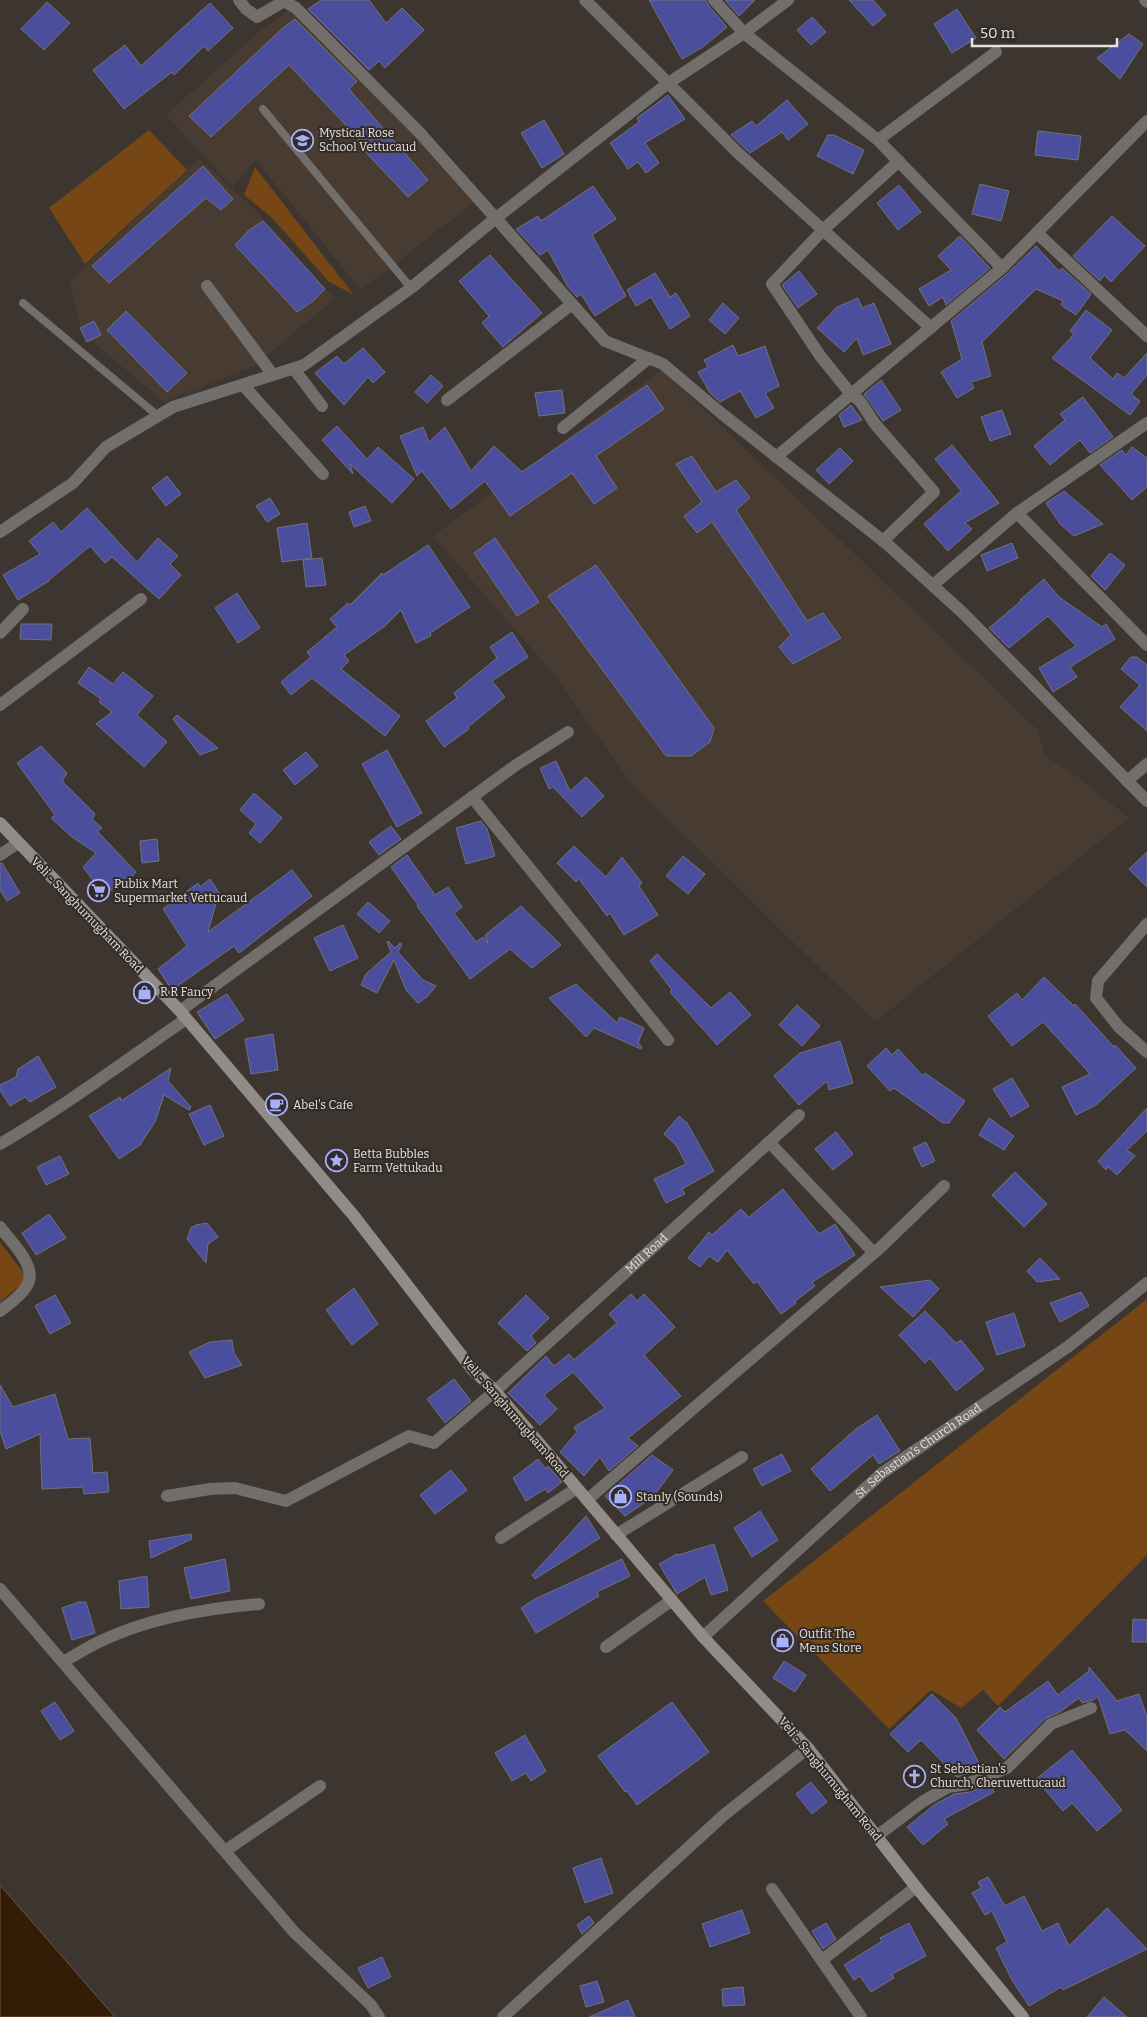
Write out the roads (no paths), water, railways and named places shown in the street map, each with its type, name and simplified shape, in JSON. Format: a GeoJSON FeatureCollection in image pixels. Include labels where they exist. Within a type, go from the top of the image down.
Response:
{"type":"FeatureCollection","features":[{"type":"Feature","properties":{"kind":"main road","name":"Veli - Sanghumugham Road"},"geometry":{"type":"LineString","coordinates":[[0,823],[183,1015],[354,1216],[472,1369],[495,1391],[703,1637],[808,1748],[916,1887],[1023,2017]]}},
{"type":"Feature","properties":{"kind":"street"},"geometry":{"type":"LineString","coordinates":[[239,0],[246,10],[257,16],[284,1],[296,8],[419,132],[605,341],[663,364],[776,457],[883,541],[963,613],[1147,801]]}},
{"type":"Feature","properties":{"kind":"street"},"geometry":{"type":"LineString","coordinates":[[585,0],[736,152],[824,229],[931,328]]}},
{"type":"Feature","properties":{"kind":"street"},"geometry":{"type":"LineString","coordinates":[[714,0],[744,33],[878,140],[1002,268]]}},
{"type":"Feature","properties":{"kind":"street"},"geometry":{"type":"LineString","coordinates":[[0,532],[73,484],[106,447],[173,407],[304,365],[411,288],[496,218],[667,84],[744,33],[788,0]]}},
{"type":"Feature","properties":{"kind":"street"},"geometry":{"type":"LineString","coordinates":[[878,140],[996,52]]}},
{"type":"Feature","properties":{"kind":"street"},"geometry":{"type":"LineString","coordinates":[[776,457],[1002,268],[1147,121]]}},
{"type":"Feature","properties":{"kind":"street"},"geometry":{"type":"LineString","coordinates":[[883,541],[934,492],[875,424],[860,401],[851,394],[821,357],[772,284],[824,229],[899,161]]}},
{"type":"Feature","properties":{"kind":"street"},"geometry":{"type":"LineString","coordinates":[[1037,233],[1147,336]]}},
{"type":"Feature","properties":{"kind":"street"},"geometry":{"type":"LineString","coordinates":[[207,286],[273,375]]}},
{"type":"Feature","properties":{"kind":"street"},"geometry":{"type":"LineString","coordinates":[[448,400],[572,304]]}},
{"type":"Feature","properties":{"kind":"street"},"geometry":{"type":"LineString","coordinates":[[563,428],[649,358]]}},
{"type":"Feature","properties":{"kind":"street"},"geometry":{"type":"LineString","coordinates":[[294,368],[322,406]]}},
{"type":"Feature","properties":{"kind":"street"},"geometry":{"type":"LineString","coordinates":[[243,385],[323,474]]}},
{"type":"Feature","properties":{"kind":"street"},"geometry":{"type":"LineString","coordinates":[[933,585],[1017,513],[1147,423]]}},
{"type":"Feature","properties":{"kind":"street"},"geometry":{"type":"LineString","coordinates":[[1017,513],[1147,645]]}},
{"type":"Feature","properties":{"kind":"street"},"geometry":{"type":"LineString","coordinates":[[0,705],[140,599]]}},
{"type":"Feature","properties":{"kind":"street"},"geometry":{"type":"LineString","coordinates":[[0,633],[23,609]]}},
{"type":"Feature","properties":{"kind":"street"},"geometry":{"type":"LineString","coordinates":[[0,1144],[94,1083],[516,764],[568,732]]}},
{"type":"Feature","properties":{"kind":"street"},"geometry":{"type":"LineString","coordinates":[[1127,781],[1147,764]]}},
{"type":"Feature","properties":{"kind":"street"},"geometry":{"type":"LineString","coordinates":[[472,797],[668,1040]]}},
{"type":"Feature","properties":{"kind":"street"},"geometry":{"type":"LineString","coordinates":[[0,855],[18,843]]}},
{"type":"Feature","properties":{"kind":"street"},"geometry":{"type":"LineString","coordinates":[[1147,924],[1098,981],[1096,998],[1119,1027],[1147,1052]]}},
{"type":"Feature","properties":{"kind":"street","name":"Mill Road"},"geometry":{"type":"LineString","coordinates":[[167,1496],[210,1489],[235,1488],[286,1501],[410,1436],[434,1443],[495,1391],[799,1115]]}},
{"type":"Feature","properties":{"kind":"street"},"geometry":{"type":"LineString","coordinates":[[769,1142],[874,1253]]}},
{"type":"Feature","properties":{"kind":"street"},"geometry":{"type":"LineString","coordinates":[[587,1500],[874,1253],[944,1186]]}},
{"type":"Feature","properties":{"kind":"street"},"geometry":{"type":"LineString","coordinates":[[0,1227],[30,1272],[27,1287],[0,1311]]}},
{"type":"Feature","properties":{"kind":"street","name":"St. Sebastian's Church Road"},"geometry":{"type":"LineString","coordinates":[[703,1637],[882,1473],[1069,1346],[1147,1283]]}},
{"type":"Feature","properties":{"kind":"street"},"geometry":{"type":"LineString","coordinates":[[616,1535],[742,1457]]}},
{"type":"Feature","properties":{"kind":"street"},"geometry":{"type":"LineString","coordinates":[[501,1538],[577,1488]]}},
{"type":"Feature","properties":{"kind":"street"},"geometry":{"type":"LineString","coordinates":[[0,1589],[294,1932],[371,2005],[379,2017]]}},
{"type":"Feature","properties":{"kind":"street"},"geometry":{"type":"LineString","coordinates":[[606,1647],[672,1600]]}},
{"type":"Feature","properties":{"kind":"street"},"geometry":{"type":"LineString","coordinates":[[62,1662],[104,1639],[149,1624],[221,1607],[260,1604]]}},
{"type":"Feature","properties":{"kind":"street"},"geometry":{"type":"LineString","coordinates":[[877,1836],[922,1802],[948,1788],[967,1784],[1007,1768],[1052,1724],[1092,1708]]}},
{"type":"Feature","properties":{"kind":"street"},"geometry":{"type":"LineString","coordinates":[[503,2017],[724,1815],[808,1748]]}},
{"type":"Feature","properties":{"kind":"street"},"geometry":{"type":"LineString","coordinates":[[225,1851],[320,1786]]}},
{"type":"Feature","properties":{"kind":"street"},"geometry":{"type":"LineString","coordinates":[[822,1960],[916,1887]]}},
{"type":"Feature","properties":{"kind":"street"},"geometry":{"type":"LineString","coordinates":[[772,1889],[861,2017]]}},
{"type":"Feature","properties":{"kind":"lane"},"geometry":{"type":"LineString","coordinates":[[263,109],[411,288]]}},
{"type":"Feature","properties":{"kind":"lane"},"geometry":{"type":"LineString","coordinates":[[23,303],[158,416]]}},
{"type":"Feature","properties":{"kind":"place","name":"Mystical Rose School Vettucaud"},"geometry":{"type":"Point","coordinates":[303,140]}},
{"type":"Feature","properties":{"kind":"place","name":"Publix Mart Supermarket Vettucaud"},"geometry":{"type":"Point","coordinates":[98,891]}},
{"type":"Feature","properties":{"kind":"place","name":"R R Fancy"},"geometry":{"type":"Point","coordinates":[144,992]}},
{"type":"Feature","properties":{"kind":"place","name":"Abel's Cafe"},"geometry":{"type":"Point","coordinates":[277,1105]}},
{"type":"Feature","properties":{"kind":"place","name":"Betta Bubbles Farm Vettukadu"},"geometry":{"type":"Point","coordinates":[337,1161]}},
{"type":"Feature","properties":{"kind":"place","name":"Stanly (Sounds)"},"geometry":{"type":"Point","coordinates":[620,1497]}},
{"type":"Feature","properties":{"kind":"place","name":"Outfit The Mens Store"},"geometry":{"type":"Point","coordinates":[783,1641]}},
{"type":"Feature","properties":{"kind":"place","name":"St Sebastian's Church, Cheruvettucaud"},"geometry":{"type":"Point","coordinates":[914,1776]}}]}
